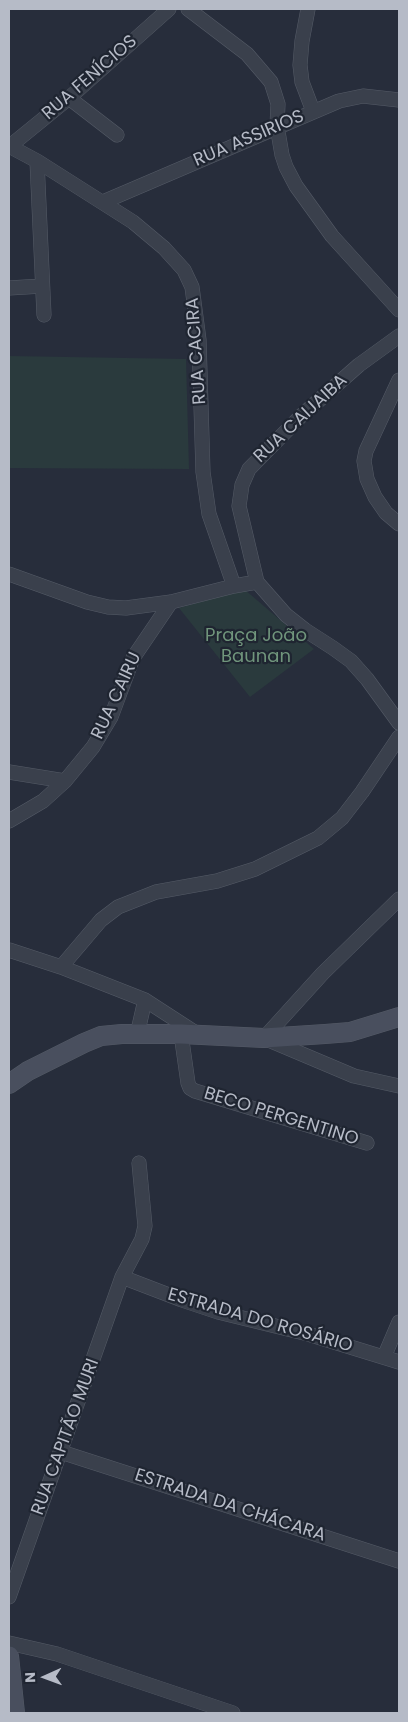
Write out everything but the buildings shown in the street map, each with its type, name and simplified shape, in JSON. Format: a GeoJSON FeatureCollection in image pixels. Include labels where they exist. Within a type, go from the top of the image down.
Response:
{"type":"FeatureCollection","features":[{"type":"Feature","properties":{"kind":"street","name":"RUA FENÍCIOS"},"geometry":{"type":"LineString","coordinates":[[10,146],[69,98],[169,9]]}},
{"type":"Feature","properties":{"kind":"street"},"geometry":{"type":"LineString","coordinates":[[188,9],[247,54],[271,82],[278,104],[277,126],[286,167],[296,186],[332,236],[399,310]]}},
{"type":"Feature","properties":{"kind":"street"},"geometry":{"type":"LineString","coordinates":[[308,9],[300,65],[302,82],[313,111]]}},
{"type":"Feature","properties":{"kind":"street","name":"RUA ASSIRIOS"},"geometry":{"type":"LineString","coordinates":[[104,202],[277,126],[339,101],[363,96],[399,100]]}},
{"type":"Feature","properties":{"kind":"street"},"geometry":{"type":"LineString","coordinates":[[69,98],[117,134]]}},
{"type":"Feature","properties":{"kind":"street","name":"RUA CACIRA"},"geometry":{"type":"LineString","coordinates":[[10,146],[104,202],[133,222],[164,248],[184,270],[192,287],[199,340],[203,472],[209,514],[234,586]]}},
{"type":"Feature","properties":{"kind":"street"},"geometry":{"type":"LineString","coordinates":[[37,161],[44,315]]}},
{"type":"Feature","properties":{"kind":"street"},"geometry":{"type":"LineString","coordinates":[[9,288],[42,286]]}},
{"type":"Feature","properties":{"kind":"street","name":"RUA CAIJAIBA"},"geometry":{"type":"LineString","coordinates":[[257,582],[239,506],[242,485],[249,469],[301,416],[360,365],[399,336]]}},
{"type":"Feature","properties":{"kind":"street"},"geometry":{"type":"LineString","coordinates":[[399,380],[366,451],[364,461],[367,479],[374,497],[386,513],[399,524]]}},
{"type":"Feature","properties":{"kind":"street"},"geometry":{"type":"LineString","coordinates":[[9,574],[87,602],[108,607],[126,608],[171,602],[257,582],[286,615],[304,630],[351,662],[367,679],[399,723]]}},
{"type":"Feature","properties":{"kind":"street","name":"RUA CAIRU"},"geometry":{"type":"LineString","coordinates":[[9,821],[42,801],[65,781],[93,747],[111,717],[133,658],[171,602]]}},
{"type":"Feature","properties":{"kind":"street"},"geometry":{"type":"LineString","coordinates":[[61,967],[101,920],[118,907],[156,892],[217,881],[255,870],[318,838],[342,818],[399,737]]}},
{"type":"Feature","properties":{"kind":"street"},"geometry":{"type":"LineString","coordinates":[[9,772],[65,781]]}},
{"type":"Feature","properties":{"kind":"street"},"geometry":{"type":"LineString","coordinates":[[264,1038],[323,973],[399,899]]}},
{"type":"Feature","properties":{"kind":"street"},"geometry":{"type":"LineString","coordinates":[[9,950],[61,967],[144,1000],[190,1035]]}},
{"type":"Feature","properties":{"kind":"street"},"geometry":{"type":"LineString","coordinates":[[137,1034],[144,1000]]}},
{"type":"Feature","properties":{"kind":"street"},"geometry":{"type":"LineString","coordinates":[[9,1084],[28,1071],[101,1036],[137,1034],[264,1038],[350,1032],[399,1017]]}},
{"type":"Feature","properties":{"kind":"street","name":"BECO PERGENTINO"},"geometry":{"type":"LineString","coordinates":[[190,1035],[188,1083],[190,1088],[368,1143]]}},
{"type":"Feature","properties":{"kind":"street"},"geometry":{"type":"LineString","coordinates":[[264,1038],[354,1076],[399,1086]]}},
{"type":"Feature","properties":{"kind":"street","name":"RUA CAPITÃO MURI"},"geometry":{"type":"LineString","coordinates":[[9,1596],[62,1452],[122,1277],[142,1239],[145,1226],[139,1163]]}},
{"type":"Feature","properties":{"kind":"street","name":"ESTRADA DO ROSÁRIO"},"geometry":{"type":"LineString","coordinates":[[122,1277],[218,1312],[308,1334],[399,1362]]}},
{"type":"Feature","properties":{"kind":"street"},"geometry":{"type":"LineString","coordinates":[[384,1357],[399,1322]]}},
{"type":"Feature","properties":{"kind":"street","name":"ESTRADA DA CHÁCARA"},"geometry":{"type":"LineString","coordinates":[[62,1452],[399,1561]]}},
{"type":"Feature","properties":{"kind":"street"},"geometry":{"type":"LineString","coordinates":[[15,1713],[9,1655],[56,1654],[199,1708],[233,1713]]}},
{"type":"Feature","properties":{"kind":"green space"},"geometry":{"type":"Polygon","coordinates":[[[9,356],[186,359],[189,469],[9,468],[9,356]]]}},
{"type":"Feature","properties":{"kind":"green space","name":"Praça João Baunan"},"geometry":{"type":"Polygon","coordinates":[[[244,589],[314,649],[250,697],[179,608],[244,589]]]}}]}
